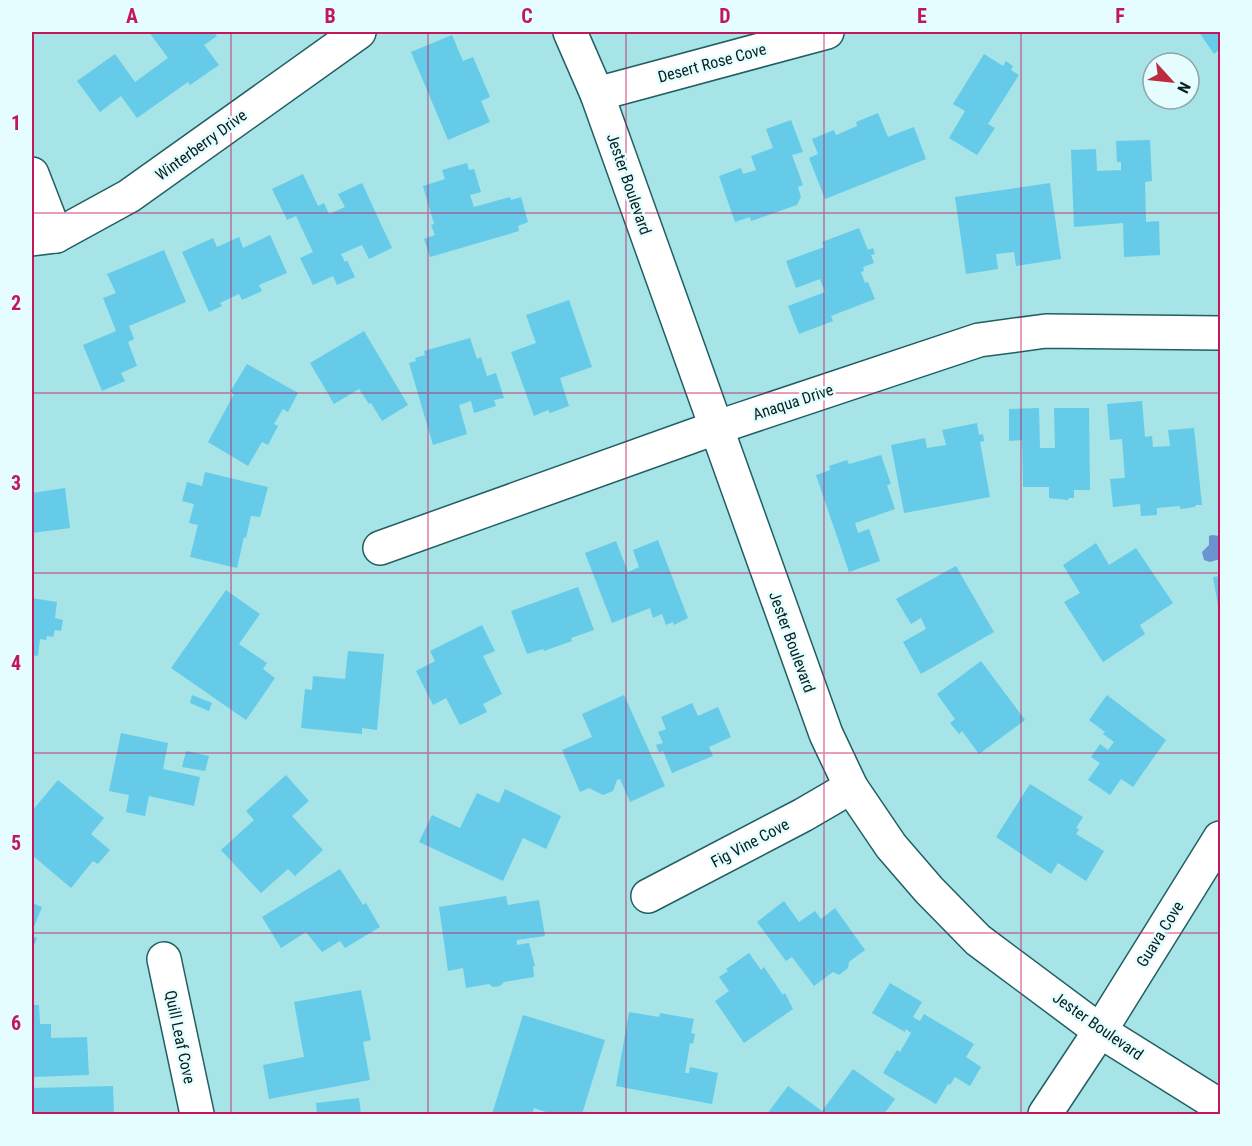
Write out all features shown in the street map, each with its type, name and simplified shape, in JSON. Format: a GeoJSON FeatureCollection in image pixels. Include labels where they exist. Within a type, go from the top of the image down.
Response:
{"type":"FeatureCollection","features":[{"type":"Feature","properties":{"kind":"street","name":"Winterberry Drive"},"geometry":{"type":"LineString","coordinates":[[44,237],[129,196],[359,32]]}},
{"type":"Feature","properties":{"kind":"street","name":"Jester Boulevard"},"geometry":{"type":"LineString","coordinates":[[570,32],[597,94],[826,734],[851,787],[899,855],[929,891],[978,940],[1100,1031],[1221,1106]]}},
{"type":"Feature","properties":{"kind":"street","name":"Desert Rose Cove"},"geometry":{"type":"LineString","coordinates":[[597,94],[827,32]]}},
{"type":"Feature","properties":{"kind":"street"},"geometry":{"type":"LineString","coordinates":[[32,174],[44,237]]}},
{"type":"Feature","properties":{"kind":"street","name":"Anaqua Drive"},"geometry":{"type":"LineString","coordinates":[[380,548],[715,428],[979,340],[1046,331],[1221,333]]}},
{"type":"Feature","properties":{"kind":"street","name":"Fig Vine Cove"},"geometry":{"type":"LineString","coordinates":[[648,896],[803,815],[851,787]]}},
{"type":"Feature","properties":{"kind":"street","name":"Guava Cove"},"geometry":{"type":"LineString","coordinates":[[1045,1114],[1221,838]]}},
{"type":"Feature","properties":{"kind":"street","name":"Quill Leaf Cove"},"geometry":{"type":"LineString","coordinates":[[164,959],[197,1114]]}},
{"type":"Feature","properties":{"kind":"water"},"geometry":{"type":"Polygon","coordinates":[[[1209,536],[1220,536],[1220,559],[1210,562],[1204,560],[1202,552],[1209,545],[1209,536]]]}},
{"type":"Feature","properties":{"kind":"building"},"geometry":{"type":"Polygon","coordinates":[[[149,32],[214,32],[217,36],[204,45],[219,65],[190,85],[188,82],[137,118],[121,96],[100,112],[77,81],[115,54],[135,82],[168,58],[149,32]]]}},
{"type":"Feature","properties":{"kind":"building"},"geometry":{"type":"Polygon","coordinates":[[[1199,32],[1220,32],[1220,49],[1214,54],[1199,32]]]}},
{"type":"Feature","properties":{"kind":"building"},"geometry":{"type":"Polygon","coordinates":[[[452,35],[463,61],[473,57],[490,97],[481,101],[490,122],[448,140],[411,52],[452,35]]]}},
{"type":"Feature","properties":{"kind":"building"},"geometry":{"type":"Polygon","coordinates":[[[984,54],[1003,66],[1006,61],[1013,66],[1011,70],[1019,75],[988,124],[995,128],[977,155],[949,138],[965,111],[953,104],[984,54]]]}},
{"type":"Feature","properties":{"kind":"building"},"geometry":{"type":"Polygon","coordinates":[[[878,113],[888,137],[914,127],[926,159],[825,199],[809,158],[818,154],[812,139],[834,130],[836,135],[857,126],[856,122],[878,113]]]}},
{"type":"Feature","properties":{"kind":"building"},"geometry":{"type":"Polygon","coordinates":[[[791,120],[803,152],[792,155],[803,185],[798,187],[801,197],[797,205],[751,221],[750,217],[735,222],[719,176],[741,168],[743,174],[756,170],[751,156],[773,148],[766,129],[791,120]]]}},
{"type":"Feature","properties":{"kind":"building"},"geometry":{"type":"Polygon","coordinates":[[[1150,140],[1152,181],[1145,182],[1146,222],[1159,221],[1160,255],[1124,257],[1123,223],[1074,227],[1071,150],[1096,149],[1097,171],[1121,170],[1121,162],[1117,162],[1116,141],[1150,140]]]}},
{"type":"Feature","properties":{"kind":"building"},"geometry":{"type":"Polygon","coordinates":[[[467,163],[469,170],[474,169],[481,192],[470,195],[474,207],[510,197],[511,200],[521,197],[528,222],[518,226],[519,231],[430,257],[424,239],[435,235],[431,225],[434,224],[423,186],[445,179],[442,170],[467,163]]]}},
{"type":"Feature","properties":{"kind":"building"},"geometry":{"type":"Polygon","coordinates":[[[303,174],[318,206],[324,203],[329,214],[345,207],[338,194],[362,183],[392,248],[369,259],[362,245],[341,254],[345,262],[347,260],[355,277],[337,285],[333,276],[313,285],[300,258],[313,252],[296,216],[287,220],[272,189],[303,174]]]}},
{"type":"Feature","properties":{"kind":"building"},"geometry":{"type":"Polygon","coordinates":[[[1050,183],[1061,259],[1016,266],[1014,252],[996,254],[998,269],[966,274],[955,197],[1050,183]]]}},
{"type":"Feature","properties":{"kind":"building"},"geometry":{"type":"Polygon","coordinates":[[[859,228],[868,250],[873,248],[875,254],[871,255],[874,263],[863,267],[864,271],[861,272],[875,299],[831,316],[833,321],[799,334],[788,306],[825,292],[820,279],[796,288],[786,261],[824,247],[822,242],[859,228]]]}},
{"type":"Feature","properties":{"kind":"building"},"geometry":{"type":"Polygon","coordinates":[[[270,235],[287,273],[259,285],[262,291],[242,300],[239,294],[220,303],[222,306],[209,312],[182,252],[213,238],[217,247],[239,237],[243,248],[270,235]]]}},
{"type":"Feature","properties":{"kind":"building"},"geometry":{"type":"Polygon","coordinates":[[[164,250],[186,302],[129,326],[134,339],[128,342],[137,366],[121,373],[125,381],[102,391],[83,345],[116,331],[103,298],[116,293],[107,274],[164,250]]]}},
{"type":"Feature","properties":{"kind":"building"},"geometry":{"type":"Polygon","coordinates":[[[569,300],[592,367],[560,378],[569,406],[550,413],[548,410],[534,416],[511,352],[536,343],[526,315],[569,300]]]}},
{"type":"Feature","properties":{"kind":"building"},"geometry":{"type":"Polygon","coordinates":[[[364,331],[408,405],[382,421],[359,389],[334,404],[310,363],[364,331]]]}},
{"type":"Feature","properties":{"kind":"building"},"geometry":{"type":"Polygon","coordinates":[[[470,338],[477,359],[481,357],[487,376],[496,373],[504,398],[494,400],[496,406],[474,413],[471,401],[459,405],[467,434],[433,445],[409,363],[425,355],[424,351],[470,338]]]}},
{"type":"Feature","properties":{"kind":"building"},"geometry":{"type":"Polygon","coordinates":[[[247,364],[298,393],[288,412],[283,409],[274,424],[278,426],[268,445],[262,442],[248,466],[208,442],[234,394],[230,392],[247,364]]]}},
{"type":"Feature","properties":{"kind":"building"},"geometry":{"type":"Polygon","coordinates":[[[1142,401],[1145,437],[1152,436],[1153,447],[1170,446],[1168,430],[1194,428],[1202,505],[1180,509],[1180,506],[1157,508],[1157,515],[1141,516],[1140,504],[1113,507],[1110,479],[1125,478],[1122,439],[1110,440],[1107,404],[1142,401]]]}},
{"type":"Feature","properties":{"kind":"building"},"geometry":{"type":"Polygon","coordinates":[[[1039,408],[1040,448],[1055,448],[1054,408],[1089,408],[1090,490],[1074,490],[1074,498],[1068,500],[1049,498],[1049,487],[1023,487],[1022,440],[1009,441],[1009,409],[1039,408]]]}},
{"type":"Feature","properties":{"kind":"building"},"geometry":{"type":"Polygon","coordinates":[[[977,423],[979,435],[983,434],[984,441],[980,442],[990,497],[904,513],[891,445],[925,438],[927,448],[946,445],[942,430],[977,423]]]}},
{"type":"Feature","properties":{"kind":"building"},"geometry":{"type":"Polygon","coordinates":[[[881,455],[891,484],[887,485],[895,509],[855,523],[858,533],[869,529],[880,561],[849,572],[816,475],[830,470],[829,466],[847,460],[849,464],[881,455]]]}},
{"type":"Feature","properties":{"kind":"building"},"geometry":{"type":"Polygon","coordinates":[[[205,472],[268,487],[260,517],[251,516],[237,568],[190,557],[198,525],[189,523],[194,504],[182,501],[187,482],[202,486],[205,472]]]}},
{"type":"Feature","properties":{"kind":"building"},"geometry":{"type":"Polygon","coordinates":[[[65,488],[70,528],[32,533],[32,493],[65,488]]]}},
{"type":"Feature","properties":{"kind":"building"},"geometry":{"type":"Polygon","coordinates":[[[658,540],[688,618],[674,625],[673,622],[666,625],[662,614],[653,618],[650,608],[612,623],[585,553],[616,541],[628,572],[639,567],[633,550],[658,540]]]}},
{"type":"Feature","properties":{"kind":"building"},"geometry":{"type":"Polygon","coordinates":[[[1096,543],[1109,565],[1136,548],[1173,603],[1140,625],[1145,634],[1103,662],[1064,602],[1080,593],[1063,565],[1096,543]]]}},
{"type":"Feature","properties":{"kind":"building"},"geometry":{"type":"Polygon","coordinates":[[[956,566],[994,632],[921,674],[903,642],[926,629],[921,618],[911,624],[896,599],[956,566]]]}},
{"type":"Feature","properties":{"kind":"building"},"geometry":{"type":"Polygon","coordinates":[[[1220,576],[1220,611],[1219,611],[1213,577],[1220,576]]]}},
{"type":"Feature","properties":{"kind":"building"},"geometry":{"type":"Polygon","coordinates":[[[578,587],[594,630],[571,638],[572,641],[544,651],[543,649],[527,654],[511,611],[578,587]]]}},
{"type":"Feature","properties":{"kind":"building"},"geometry":{"type":"Polygon","coordinates":[[[226,590],[260,614],[239,644],[267,663],[263,669],[275,678],[246,720],[171,668],[226,590]]]}},
{"type":"Feature","properties":{"kind":"building"},"geometry":{"type":"Polygon","coordinates":[[[32,598],[57,602],[55,618],[63,620],[61,631],[55,630],[53,637],[47,636],[46,640],[40,639],[38,656],[32,655],[32,598]]]}},
{"type":"Feature","properties":{"kind":"building"},"geometry":{"type":"Polygon","coordinates":[[[482,625],[495,651],[483,656],[502,694],[483,704],[487,712],[460,725],[446,698],[433,705],[416,671],[435,661],[430,651],[482,625]]]}},
{"type":"Feature","properties":{"kind":"building"},"geometry":{"type":"Polygon","coordinates":[[[348,651],[384,654],[377,730],[362,728],[362,734],[301,728],[305,689],[312,690],[313,676],[345,679],[348,651]]]}},
{"type":"Feature","properties":{"kind":"building"},"geometry":{"type":"Polygon","coordinates":[[[981,661],[1025,720],[979,754],[962,731],[959,734],[950,723],[955,719],[937,694],[981,661]]]}},
{"type":"Feature","properties":{"kind":"building"},"geometry":{"type":"Polygon","coordinates":[[[192,695],[212,703],[209,711],[190,703],[192,695]]]}},
{"type":"Feature","properties":{"kind":"building"},"geometry":{"type":"Polygon","coordinates":[[[624,695],[665,786],[630,802],[620,779],[617,780],[613,791],[603,795],[589,788],[580,792],[562,750],[592,737],[582,714],[624,695]]]}},
{"type":"Feature","properties":{"kind":"building"},"geometry":{"type":"Polygon","coordinates":[[[1107,695],[1166,740],[1133,787],[1121,779],[1110,795],[1088,780],[1100,763],[1091,757],[1100,744],[1108,750],[1114,742],[1089,720],[1107,695]]]}},
{"type":"Feature","properties":{"kind":"building"},"geometry":{"type":"Polygon","coordinates":[[[692,703],[698,716],[718,707],[731,737],[709,747],[713,756],[672,773],[663,751],[659,753],[656,745],[663,743],[658,732],[666,729],[661,717],[692,703]]]}},
{"type":"Feature","properties":{"kind":"building"},"geometry":{"type":"Polygon","coordinates":[[[121,733],[168,743],[163,769],[200,777],[194,806],[149,796],[145,816],[126,812],[129,795],[109,791],[121,733]]]}},
{"type":"Feature","properties":{"kind":"building"},"geometry":{"type":"Polygon","coordinates":[[[186,751],[209,756],[205,771],[182,767],[186,751]]]}},
{"type":"Feature","properties":{"kind":"building"},"geometry":{"type":"Polygon","coordinates":[[[286,775],[309,801],[292,816],[323,850],[295,876],[288,869],[261,893],[221,850],[254,820],[246,811],[286,775]]]}},
{"type":"Feature","properties":{"kind":"building"},"geometry":{"type":"Polygon","coordinates":[[[58,780],[104,818],[91,834],[110,850],[98,864],[93,861],[71,888],[32,855],[32,811],[58,780]]]}},
{"type":"Feature","properties":{"kind":"building"},"geometry":{"type":"Polygon","coordinates":[[[1030,784],[1083,817],[1076,828],[1079,829],[1076,834],[1104,851],[1086,881],[1058,863],[1051,874],[996,837],[1030,784]]]}},
{"type":"Feature","properties":{"kind":"building"},"geometry":{"type":"Polygon","coordinates":[[[505,789],[561,816],[546,849],[523,838],[503,881],[419,842],[432,815],[460,828],[477,793],[499,803],[505,789]]]}},
{"type":"Feature","properties":{"kind":"building"},"geometry":{"type":"Polygon","coordinates":[[[340,869],[363,905],[366,903],[380,927],[345,948],[340,941],[322,952],[306,932],[281,948],[262,917],[340,869]]]}},
{"type":"Feature","properties":{"kind":"building"},"geometry":{"type":"Polygon","coordinates":[[[506,896],[508,905],[539,900],[545,936],[517,940],[517,945],[529,943],[535,966],[533,966],[534,977],[504,982],[500,986],[493,987],[489,984],[466,988],[463,968],[448,971],[439,907],[506,896]]]}},
{"type":"Feature","properties":{"kind":"building"},"geometry":{"type":"Polygon","coordinates":[[[784,901],[799,922],[815,911],[821,919],[835,908],[865,950],[849,962],[848,968],[839,975],[833,972],[814,986],[792,957],[786,961],[757,922],[784,901]]]}},
{"type":"Feature","properties":{"kind":"building"},"geometry":{"type":"Polygon","coordinates":[[[32,903],[42,907],[32,932],[32,903]]]}},
{"type":"Feature","properties":{"kind":"building"},"geometry":{"type":"Polygon","coordinates":[[[32,936],[37,938],[32,951],[32,936]]]}},
{"type":"Feature","properties":{"kind":"building"},"geometry":{"type":"Polygon","coordinates":[[[749,953],[761,970],[764,967],[783,995],[785,993],[793,1009],[744,1043],[715,1001],[729,991],[719,977],[728,971],[726,969],[749,953]]]}},
{"type":"Feature","properties":{"kind":"building"},"geometry":{"type":"Polygon","coordinates":[[[890,983],[922,1002],[913,1017],[920,1021],[924,1014],[974,1044],[966,1057],[981,1067],[970,1086],[955,1077],[936,1104],[883,1073],[897,1050],[900,1052],[911,1033],[906,1029],[905,1032],[872,1013],[890,983]]]}},
{"type":"Feature","properties":{"kind":"building"},"geometry":{"type":"Polygon","coordinates":[[[361,990],[371,1040],[363,1042],[370,1080],[269,1099],[263,1065],[304,1057],[294,1002],[361,990]]]}},
{"type":"Feature","properties":{"kind":"building"},"geometry":{"type":"Polygon","coordinates":[[[32,1005],[39,1005],[40,1024],[51,1024],[51,1038],[87,1037],[89,1075],[32,1077],[32,1005]]]}},
{"type":"Feature","properties":{"kind":"building"},"geometry":{"type":"Polygon","coordinates":[[[629,1012],[659,1017],[660,1013],[694,1019],[691,1033],[695,1034],[693,1044],[690,1043],[685,1073],[689,1073],[690,1067],[718,1073],[712,1104],[616,1086],[629,1012]]]}},
{"type":"Feature","properties":{"kind":"building"},"geometry":{"type":"Polygon","coordinates":[[[523,1015],[605,1040],[582,1114],[552,1114],[534,1108],[532,1114],[492,1114],[523,1015]]]}},
{"type":"Feature","properties":{"kind":"building"},"geometry":{"type":"Polygon","coordinates":[[[853,1069],[895,1099],[884,1114],[767,1114],[788,1086],[822,1111],[853,1069]]]}},
{"type":"Feature","properties":{"kind":"building"},"geometry":{"type":"Polygon","coordinates":[[[113,1086],[114,1114],[32,1114],[32,1088],[113,1086]]]}},
{"type":"Feature","properties":{"kind":"building"},"geometry":{"type":"Polygon","coordinates":[[[359,1098],[361,1114],[317,1114],[316,1103],[359,1098]]]}}]}
